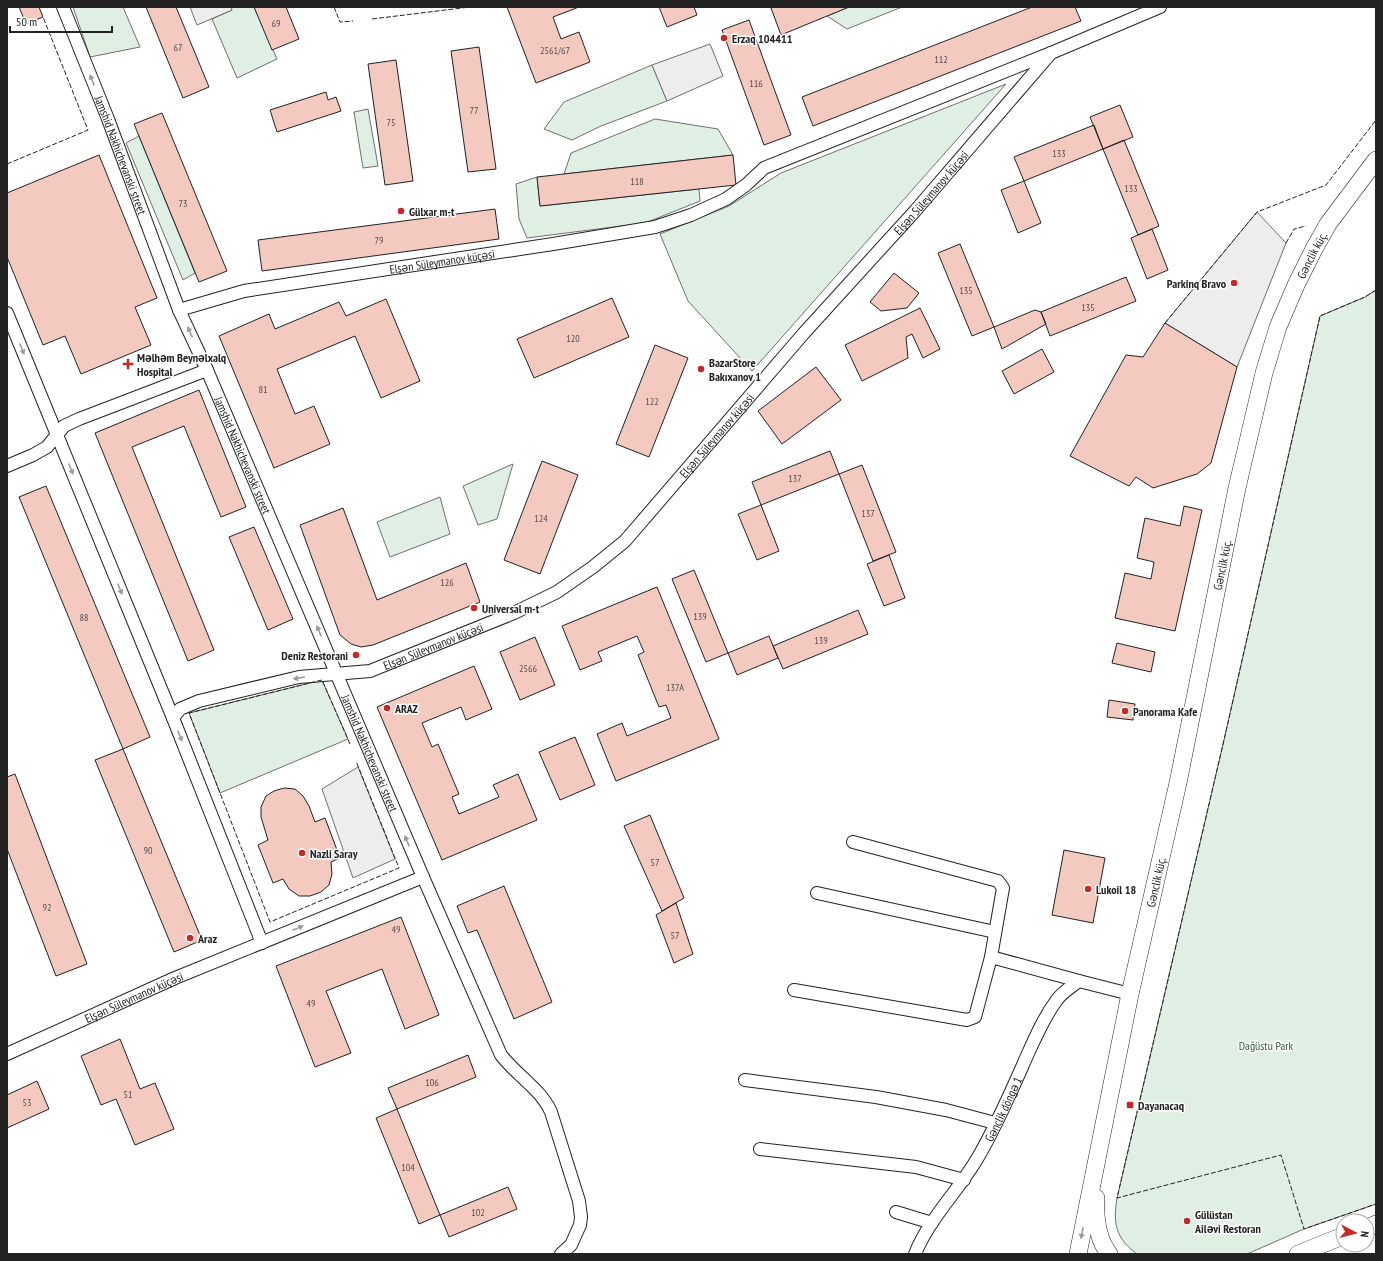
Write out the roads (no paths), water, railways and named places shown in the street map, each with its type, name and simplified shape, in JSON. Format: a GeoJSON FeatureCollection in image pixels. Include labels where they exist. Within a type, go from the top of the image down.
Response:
{"type":"FeatureCollection","features":[{"type":"Feature","properties":{"kind":"main road","name":"Gənclik küç."},"geometry":{"type":"LineString","coordinates":[[1098,1154],[1130,994],[1178,783],[1237,488],[1264,373],[1278,328],[1296,285],[1314,249],[1328,224],[1376,160]]}},
{"type":"Feature","properties":{"kind":"main road"},"geometry":{"type":"LineString","coordinates":[[1078,1254],[1098,1154]]}},
{"type":"Feature","properties":{"kind":"main road"},"geometry":{"type":"LineString","coordinates":[[1098,1154],[1095,1210],[1099,1233],[1105,1249],[1109,1254]]}},
{"type":"Feature","properties":{"kind":"main road"},"geometry":{"type":"LineString","coordinates":[[1298,1254],[1335,1239]]}},
{"type":"Feature","properties":{"kind":"street","name":"Jamshid Nakhichevanski street"},"geometry":{"type":"LineString","coordinates":[[63,7],[108,119],[179,310],[207,370],[423,877],[501,1055],[547,1103],[551,1112],[580,1201],[580,1225],[573,1249]]}},
{"type":"Feature","properties":{"kind":"street","name":"Elşən Süleymanov küçəsi"},"geometry":{"type":"LineString","coordinates":[[179,310],[244,291],[655,227],[691,215],[726,199],[746,185],[764,168],[1051,53],[1160,7]]}},
{"type":"Feature","properties":{"kind":"street","name":"Elşən Süleymanov küçəsi"},"geometry":{"type":"LineString","coordinates":[[173,718],[180,709],[200,701],[299,677],[338,675],[370,671],[514,613],[557,592],[593,567],[625,541],[804,333],[915,211],[1051,53]]}},
{"type":"Feature","properties":{"kind":"street"},"geometry":{"type":"LineString","coordinates":[[7,312],[173,718],[262,943]]}},
{"type":"Feature","properties":{"kind":"street"},"geometry":{"type":"LineString","coordinates":[[7,466],[34,455],[47,447],[64,426],[207,370]]}},
{"type":"Feature","properties":{"kind":"street"},"geometry":{"type":"LineString","coordinates":[[794,990],[967,1020],[975,1017],[991,957],[1003,888],[998,881],[853,842]]}},
{"type":"Feature","properties":{"kind":"street","name":"Elşən Süleymanov küçəsi"},"geometry":{"type":"LineString","coordinates":[[7,1054],[149,990],[423,877]]}},
{"type":"Feature","properties":{"kind":"street"},"geometry":{"type":"LineString","coordinates":[[817,893],[995,932]]}},
{"type":"Feature","properties":{"kind":"street"},"geometry":{"type":"LineString","coordinates":[[991,957],[1130,994]]}},
{"type":"Feature","properties":{"kind":"street","name":"Gənclik döngə 1"},"geometry":{"type":"LineString","coordinates":[[915,1254],[932,1223],[964,1180],[977,1158],[996,1123],[1044,1020],[1057,1000],[1079,981]]}},
{"type":"Feature","properties":{"kind":"street"},"geometry":{"type":"LineString","coordinates":[[745,1080],[876,1097],[946,1110],[996,1123]]}},
{"type":"Feature","properties":{"kind":"street"},"geometry":{"type":"LineString","coordinates":[[760,1149],[916,1167],[964,1180]]}},
{"type":"Feature","properties":{"kind":"street"},"geometry":{"type":"LineString","coordinates":[[896,1212],[932,1223]]}},
{"type":"Feature","properties":{"kind":"street"},"geometry":{"type":"LineString","coordinates":[[561,1254],[573,1249]]}},
{"type":"Feature","properties":{"kind":"place","name":"Erzaq 104411"},"geometry":{"type":"Point","coordinates":[724,38]}},
{"type":"Feature","properties":{"kind":"place","name":"Gülxar m-t"},"geometry":{"type":"Point","coordinates":[401,211]}},
{"type":"Feature","properties":{"kind":"place","name":"Parkinq Bravo"},"geometry":{"type":"Point","coordinates":[1234,283]}},
{"type":"Feature","properties":{"kind":"place","name":"Məlhəm Beynəlxalq Hospital"},"geometry":{"type":"Point","coordinates":[128,364]}},
{"type":"Feature","properties":{"kind":"place","name":"BazarStore Bakıxanov 1"},"geometry":{"type":"Point","coordinates":[701,369]}},
{"type":"Feature","properties":{"kind":"place","name":"Universal m-t"},"geometry":{"type":"Point","coordinates":[474,608]}},
{"type":"Feature","properties":{"kind":"place","name":"Deniz Restorani"},"geometry":{"type":"Point","coordinates":[356,655]}},
{"type":"Feature","properties":{"kind":"place","name":"ARAZ"},"geometry":{"type":"Point","coordinates":[387,708]}},
{"type":"Feature","properties":{"kind":"place","name":"Panorama Kafe"},"geometry":{"type":"Point","coordinates":[1125,711]}},
{"type":"Feature","properties":{"kind":"place","name":"Nazli Saray"},"geometry":{"type":"Point","coordinates":[302,853]}},
{"type":"Feature","properties":{"kind":"place","name":"Lukoil 18"},"geometry":{"type":"Point","coordinates":[1088,889]}},
{"type":"Feature","properties":{"kind":"place","name":"Araz"},"geometry":{"type":"Point","coordinates":[190,938]}},
{"type":"Feature","properties":{"kind":"place","name":"Dayanacaq"},"geometry":{"type":"Point","coordinates":[1130,1105]}},
{"type":"Feature","properties":{"kind":"place","name":"Gülüstan Ailəvi Restoran"},"geometry":{"type":"Point","coordinates":[1187,1221]}},
{"type":"Feature","properties":{"kind":"park label","name":"Dağüstu Park"},"geometry":{"type":"Point","coordinates":[1266,1045]}}]}
